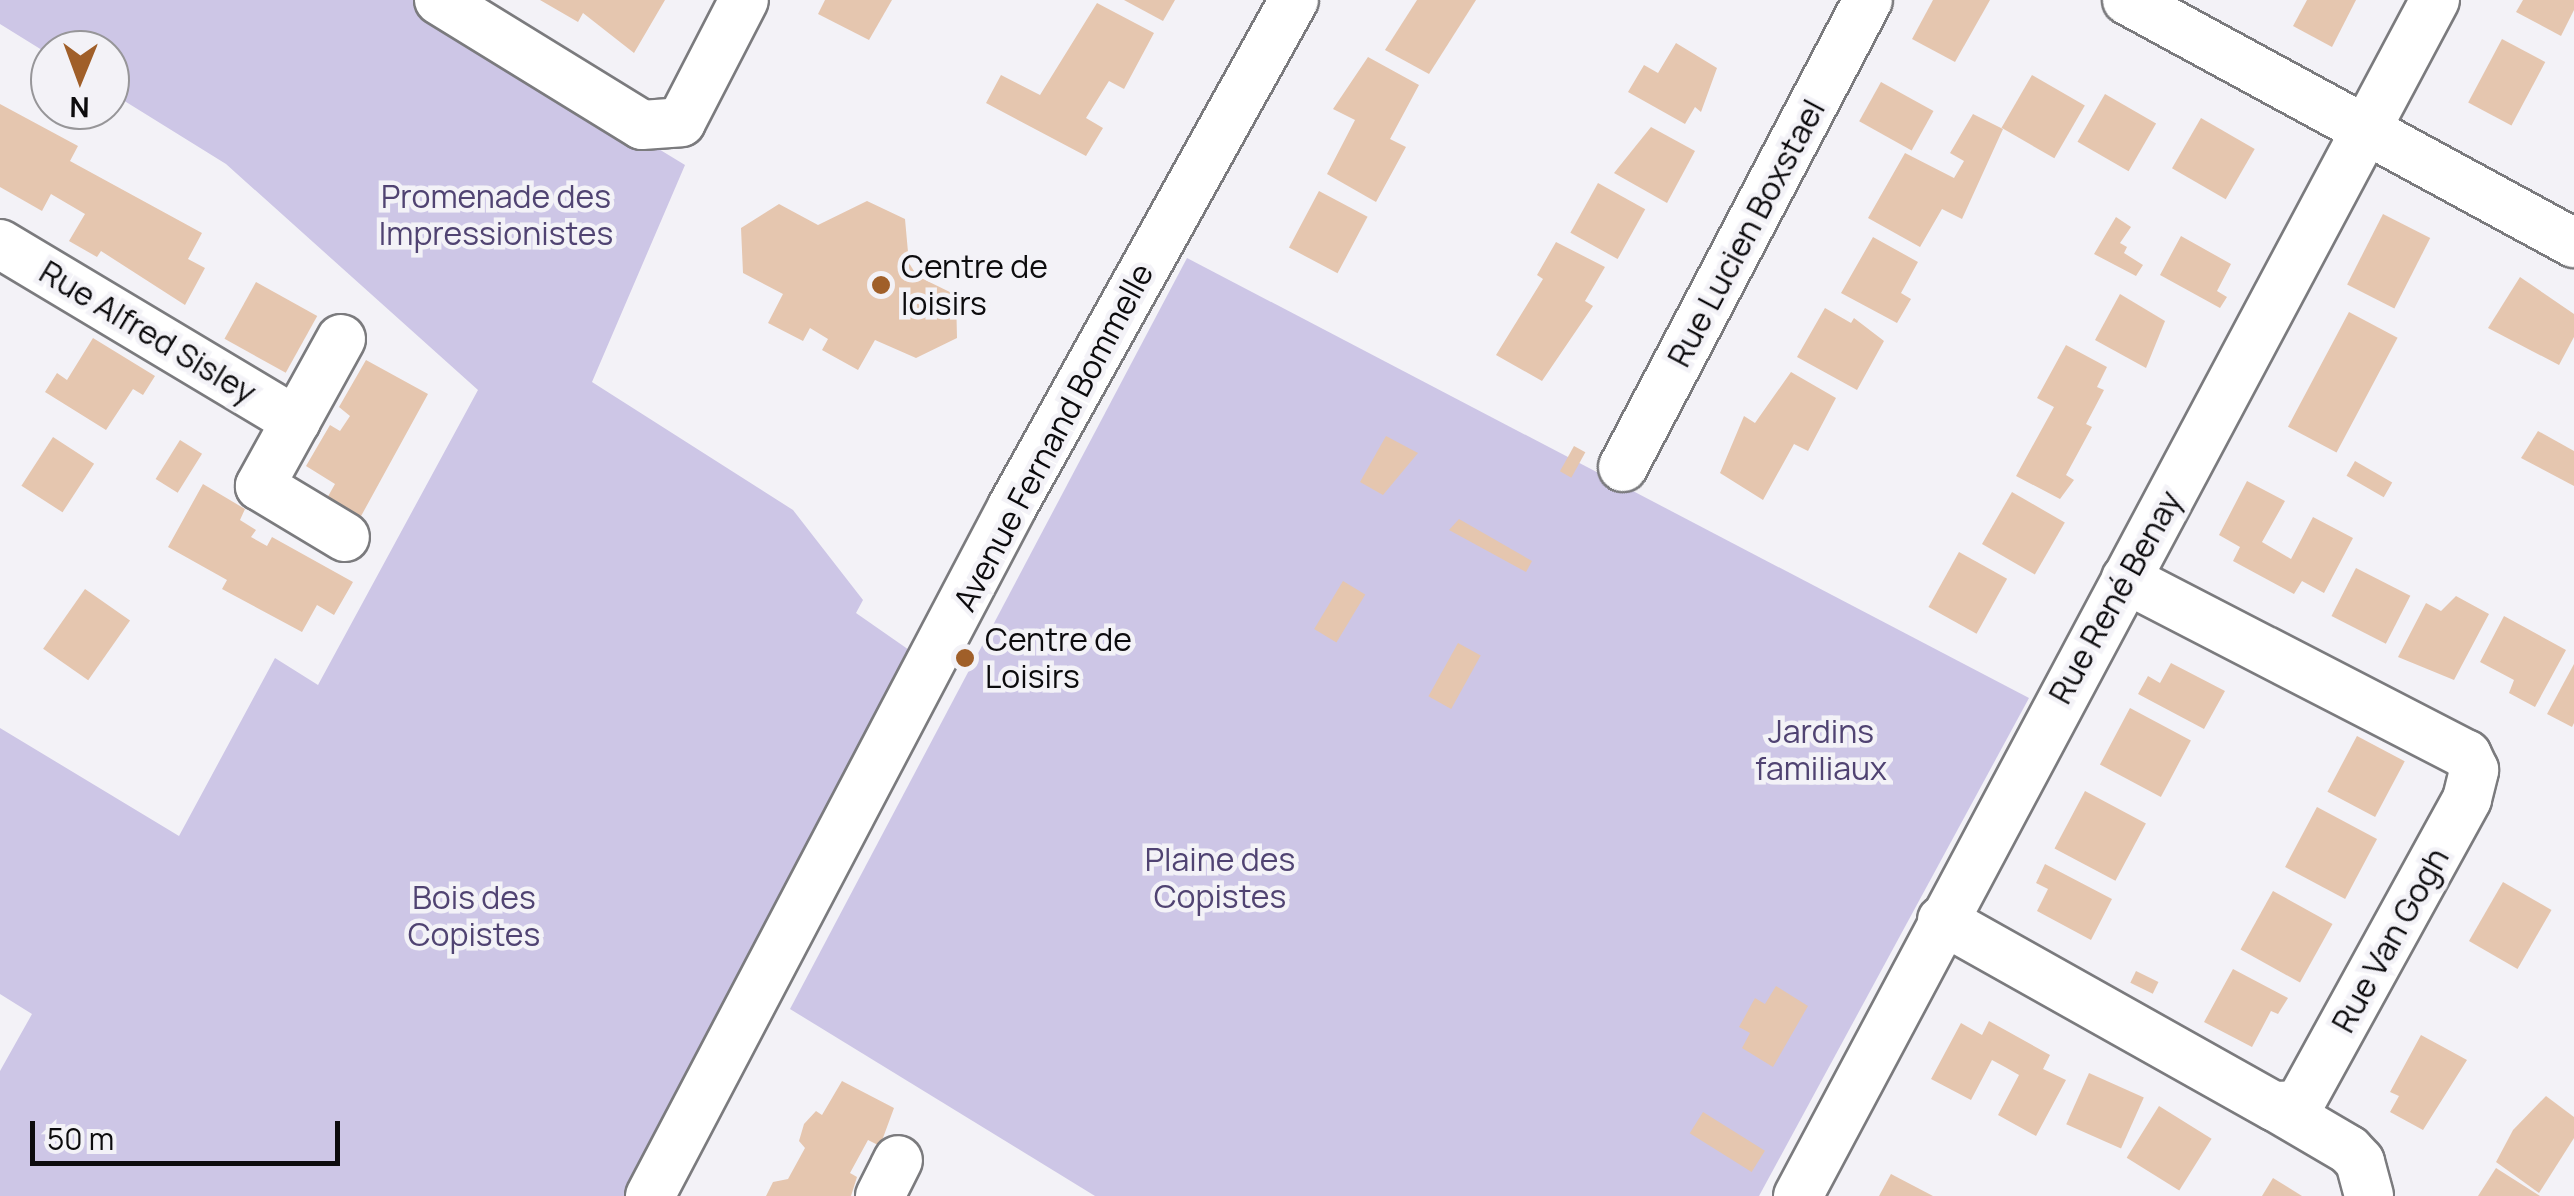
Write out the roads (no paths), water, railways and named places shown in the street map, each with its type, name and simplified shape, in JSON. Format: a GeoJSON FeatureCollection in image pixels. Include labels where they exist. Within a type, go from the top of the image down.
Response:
{"type":"FeatureCollection","features":[{"type":"Feature","properties":{"kind":"street"},"geometry":{"type":"LineString","coordinates":[[439,0],[642,125],[681,122],[744,0]]}},
{"type":"Feature","properties":{"kind":"street","name":"Avenue Fernand Bommelle"},"geometry":{"type":"LineString","coordinates":[[650,1196],[1012,507],[1294,0]]}},
{"type":"Feature","properties":{"kind":"street","name":"Rue Lucien Boxstael"},"geometry":{"type":"LineString","coordinates":[[1623,467],[1868,0]]}},
{"type":"Feature","properties":{"kind":"street"},"geometry":{"type":"LineString","coordinates":[[2128,0],[2574,243]]}},
{"type":"Feature","properties":{"kind":"street","name":"Rue René Benay"},"geometry":{"type":"LineString","coordinates":[[1798,1196],[2435,0]]}},
{"type":"Feature","properties":{"kind":"street","name":"Rue Alfred Sisley"},"geometry":{"type":"LineString","coordinates":[[0,244],[296,421]]}},
{"type":"Feature","properties":{"kind":"street"},"geometry":{"type":"LineString","coordinates":[[341,338],[260,486],[345,537]]}},
{"type":"Feature","properties":{"kind":"street","name":"Rue Van Gogh"},"geometry":{"type":"LineString","coordinates":[[2126,579],[2467,755],[2474,770],[2468,800],[2298,1104],[2274,1106]]}},
{"type":"Feature","properties":{"kind":"street"},"geometry":{"type":"LineString","coordinates":[[1942,920],[2274,1106],[2360,1162],[2369,1196]]}},
{"type":"Feature","properties":{"kind":"place","name":"Centre de loisirs"},"geometry":{"type":"Point","coordinates":[881,285]}},
{"type":"Feature","properties":{"kind":"place","name":"Centre de Loisirs"},"geometry":{"type":"Point","coordinates":[965,658]}},
{"type":"Feature","properties":{"kind":"park label","name":"Promenade des Impressionistes"},"geometry":{"type":"Point","coordinates":[496,216]}},
{"type":"Feature","properties":{"kind":"park label","name":"Jardins familiaux"},"geometry":{"type":"Point","coordinates":[1821,750]}},
{"type":"Feature","properties":{"kind":"park label","name":"Plaine des Copistes"},"geometry":{"type":"Point","coordinates":[1220,878]}},
{"type":"Feature","properties":{"kind":"park label","name":"Bois des Copistes"},"geometry":{"type":"Point","coordinates":[474,916]}}]}
